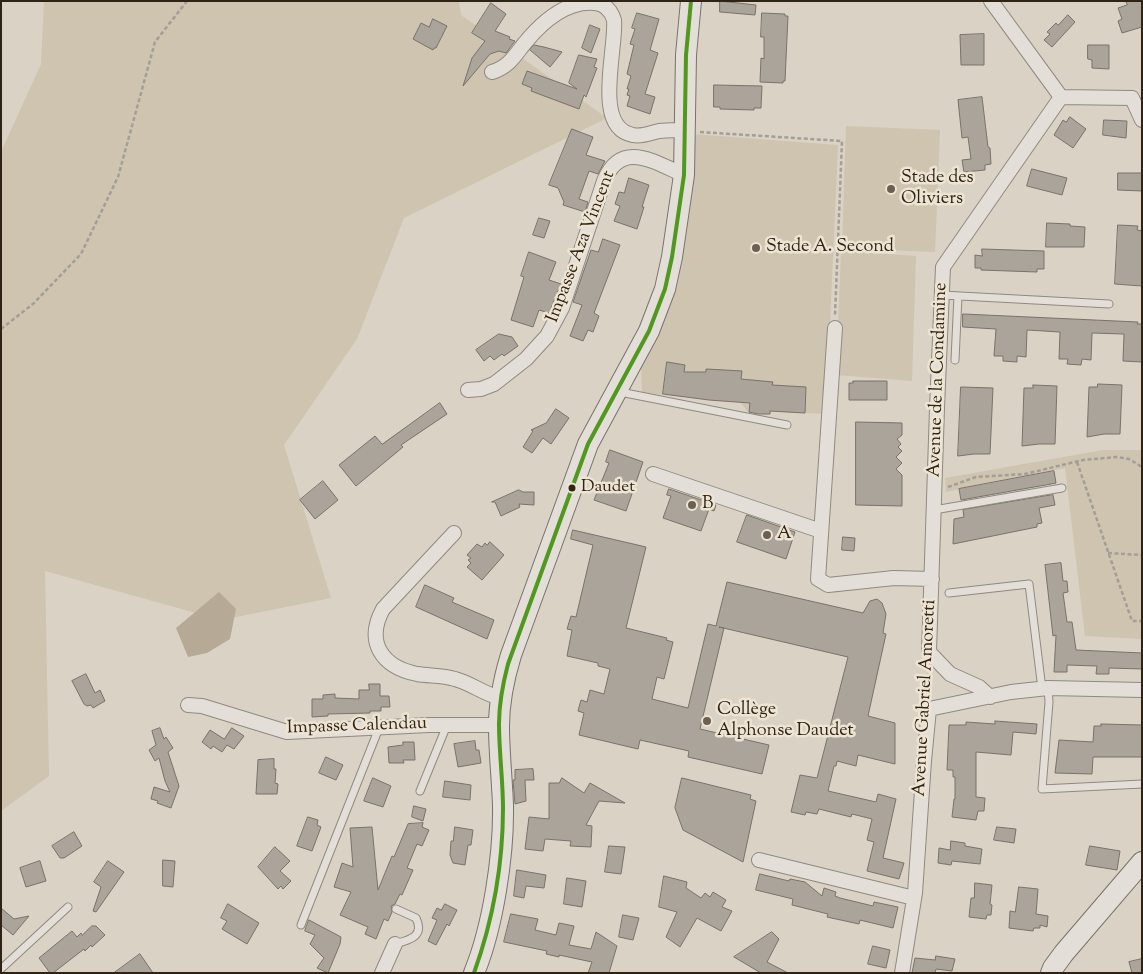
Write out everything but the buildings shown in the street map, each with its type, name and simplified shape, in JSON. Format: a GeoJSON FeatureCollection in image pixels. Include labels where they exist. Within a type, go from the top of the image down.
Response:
{"type":"FeatureCollection","features":[{"type":"Feature","properties":{"kind":"main road"},"geometry":{"type":"LineString","coordinates":[[474,973],[490,916],[501,845],[503,806],[499,725],[502,698],[511,655],[580,465],[598,425],[649,330],[661,302],[672,257],[684,175],[686,55],[691,1]]}},
{"type":"Feature","properties":{"kind":"main road"},"geometry":{"type":"LineString","coordinates":[[1051,973],[1064,952],[1142,862]]}},
{"type":"Feature","properties":{"kind":"street"},"geometry":{"type":"LineString","coordinates":[[991,1],[1061,97],[1132,98],[1142,120]]}},
{"type":"Feature","properties":{"kind":"street"},"geometry":{"type":"LineString","coordinates":[[492,72],[505,67],[533,34],[561,10],[572,5],[586,3],[603,5],[611,11],[614,20],[609,98],[610,110],[615,124],[623,131],[632,135],[686,131]]}},
{"type":"Feature","properties":{"kind":"street","name":"Avenue de la Condamine"},"geometry":{"type":"LineString","coordinates":[[932,579],[943,267],[1061,97]]}},
{"type":"Feature","properties":{"kind":"street","name":"Impasse Aza Vincent"},"geometry":{"type":"LineString","coordinates":[[468,390],[481,389],[494,384],[526,359],[548,336],[562,308],[604,182],[612,166],[629,158],[643,158],[684,175]]}},
{"type":"Feature","properties":{"kind":"street","name":"Avenue Gabriel Amoretti"},"geometry":{"type":"LineString","coordinates":[[835,328],[818,579],[828,585],[894,578],[932,579],[930,652]]}},
{"type":"Feature","properties":{"kind":"street"},"geometry":{"type":"LineString","coordinates":[[653,474],[821,531]]}},
{"type":"Feature","properties":{"kind":"street"},"geometry":{"type":"LineString","coordinates":[[454,533],[383,609],[378,622],[376,642],[382,654],[404,670],[418,674],[451,677],[490,695],[502,698]]}},
{"type":"Feature","properties":{"kind":"street"},"geometry":{"type":"LineString","coordinates":[[930,652],[950,674],[979,687],[990,697]]}},
{"type":"Feature","properties":{"kind":"street"},"geometry":{"type":"LineString","coordinates":[[929,709],[1045,688],[1142,690]]}},
{"type":"Feature","properties":{"kind":"street","name":"Impasse Calendau"},"geometry":{"type":"LineString","coordinates":[[188,705],[202,706],[284,732],[447,725],[499,725]]}},
{"type":"Feature","properties":{"kind":"street","name":"Avenue Gabriel Amoretti"},"geometry":{"type":"LineString","coordinates":[[902,973],[914,898],[929,709]]}},
{"type":"Feature","properties":{"kind":"street"},"geometry":{"type":"LineString","coordinates":[[758,860],[914,898]]}},
{"type":"Feature","properties":{"kind":"street"},"geometry":{"type":"LineString","coordinates":[[382,973],[395,944]]}},
{"type":"Feature","properties":{"kind":"lane"},"geometry":{"type":"LineString","coordinates":[[942,295],[1108,304]]}},
{"type":"Feature","properties":{"kind":"lane"},"geometry":{"type":"LineString","coordinates":[[955,360],[958,296]]}},
{"type":"Feature","properties":{"kind":"lane"},"geometry":{"type":"LineString","coordinates":[[617,391],[787,425]]}},
{"type":"Feature","properties":{"kind":"lane"},"geometry":{"type":"LineString","coordinates":[[934,510],[1062,488]]}},
{"type":"Feature","properties":{"kind":"lane"},"geometry":{"type":"LineString","coordinates":[[949,592],[1029,584],[1045,688],[1049,702],[1042,788],[1142,784]]}},
{"type":"Feature","properties":{"kind":"lane"},"geometry":{"type":"LineString","coordinates":[[420,791],[447,725]]}},
{"type":"Feature","properties":{"kind":"lane"},"geometry":{"type":"LineString","coordinates":[[301,925],[379,728]]}},
{"type":"Feature","properties":{"kind":"lane"},"geometry":{"type":"LineString","coordinates":[[1,970],[68,906]]}},
{"type":"Feature","properties":{"kind":"lane"},"geometry":{"type":"LineString","coordinates":[[395,944],[411,940],[419,928],[418,920],[415,917],[396,909]]}},
{"type":"Feature","properties":{"kind":"path"},"geometry":{"type":"LineString","coordinates":[[1,329],[34,303],[82,254],[118,177],[155,42],[187,1]]}},
{"type":"Feature","properties":{"kind":"path"},"geometry":{"type":"LineString","coordinates":[[686,131],[842,141],[835,328]]}},
{"type":"Feature","properties":{"kind":"path"},"geometry":{"type":"LineString","coordinates":[[945,488],[976,477],[1025,474],[1077,462],[1117,457],[1129,459],[1141,465]]}},
{"type":"Feature","properties":{"kind":"path"},"geometry":{"type":"LineString","coordinates":[[1077,462],[1132,621],[1142,621]]}},
{"type":"Feature","properties":{"kind":"path"},"geometry":{"type":"LineString","coordinates":[[1108,553],[1142,555]]}},
{"type":"Feature","properties":{"kind":"path","name":"Avenue Gabriel Amoretti"},"geometry":{"type":"LineString","coordinates":[[929,709],[930,652]]}},
{"type":"Feature","properties":{"kind":"shaded area"},"geometry":{"type":"Polygon","coordinates":[[[44,1],[459,1],[461,15],[607,118],[404,218],[357,339],[284,445],[331,598],[221,620],[45,571],[49,776],[1,811],[1,152],[41,64],[44,1]]]}},
{"type":"Feature","properties":{"kind":"shaded area","name":"Stade des Oliviers"},"geometry":{"type":"Polygon","coordinates":[[[846,126],[940,130],[935,252],[842,248],[846,126]]]}},
{"type":"Feature","properties":{"kind":"shaded area","name":"Stade A. Second"},"geometry":{"type":"Polygon","coordinates":[[[692,134],[838,145],[826,414],[771,411],[770,414],[749,413],[740,402],[642,393],[641,358],[692,134]]]}},
{"type":"Feature","properties":{"kind":"shaded area"},"geometry":{"type":"Polygon","coordinates":[[[841,251],[916,256],[912,381],[836,375],[841,251]]]}},
{"type":"Feature","properties":{"kind":"shaded area"},"geometry":{"type":"Polygon","coordinates":[[[1103,450],[1142,450],[1142,639],[1085,636],[1065,468],[946,492],[945,478],[1103,450]]]}},
{"type":"Feature","properties":{"kind":"shaded area"},"geometry":{"type":"Polygon","coordinates":[[[219,592],[236,609],[230,639],[207,653],[188,657],[176,628],[219,592]]]}},
{"type":"Feature","properties":{"kind":"transit line"},"geometry":{"type":"LineString","coordinates":[[474,973],[487,933],[499,871],[503,829],[499,716],[508,664],[588,444],[649,331],[665,289],[672,257],[684,175],[686,55],[691,1]]}},
{"type":"Feature","properties":{"kind":"place","name":"Stade des Oliviers"},"geometry":{"type":"Point","coordinates":[891,189]}},
{"type":"Feature","properties":{"kind":"place","name":"Stade A. Second"},"geometry":{"type":"Point","coordinates":[756,248]}},
{"type":"Feature","properties":{"kind":"place","name":"Daudet"},"geometry":{"type":"Point","coordinates":[572,488]}},
{"type":"Feature","properties":{"kind":"place","name":"B"},"geometry":{"type":"Point","coordinates":[692,505]}},
{"type":"Feature","properties":{"kind":"place","name":"A"},"geometry":{"type":"Point","coordinates":[767,535]}},
{"type":"Feature","properties":{"kind":"place","name":"Collège Alphonse Daudet"},"geometry":{"type":"Point","coordinates":[707,721]}}]}
